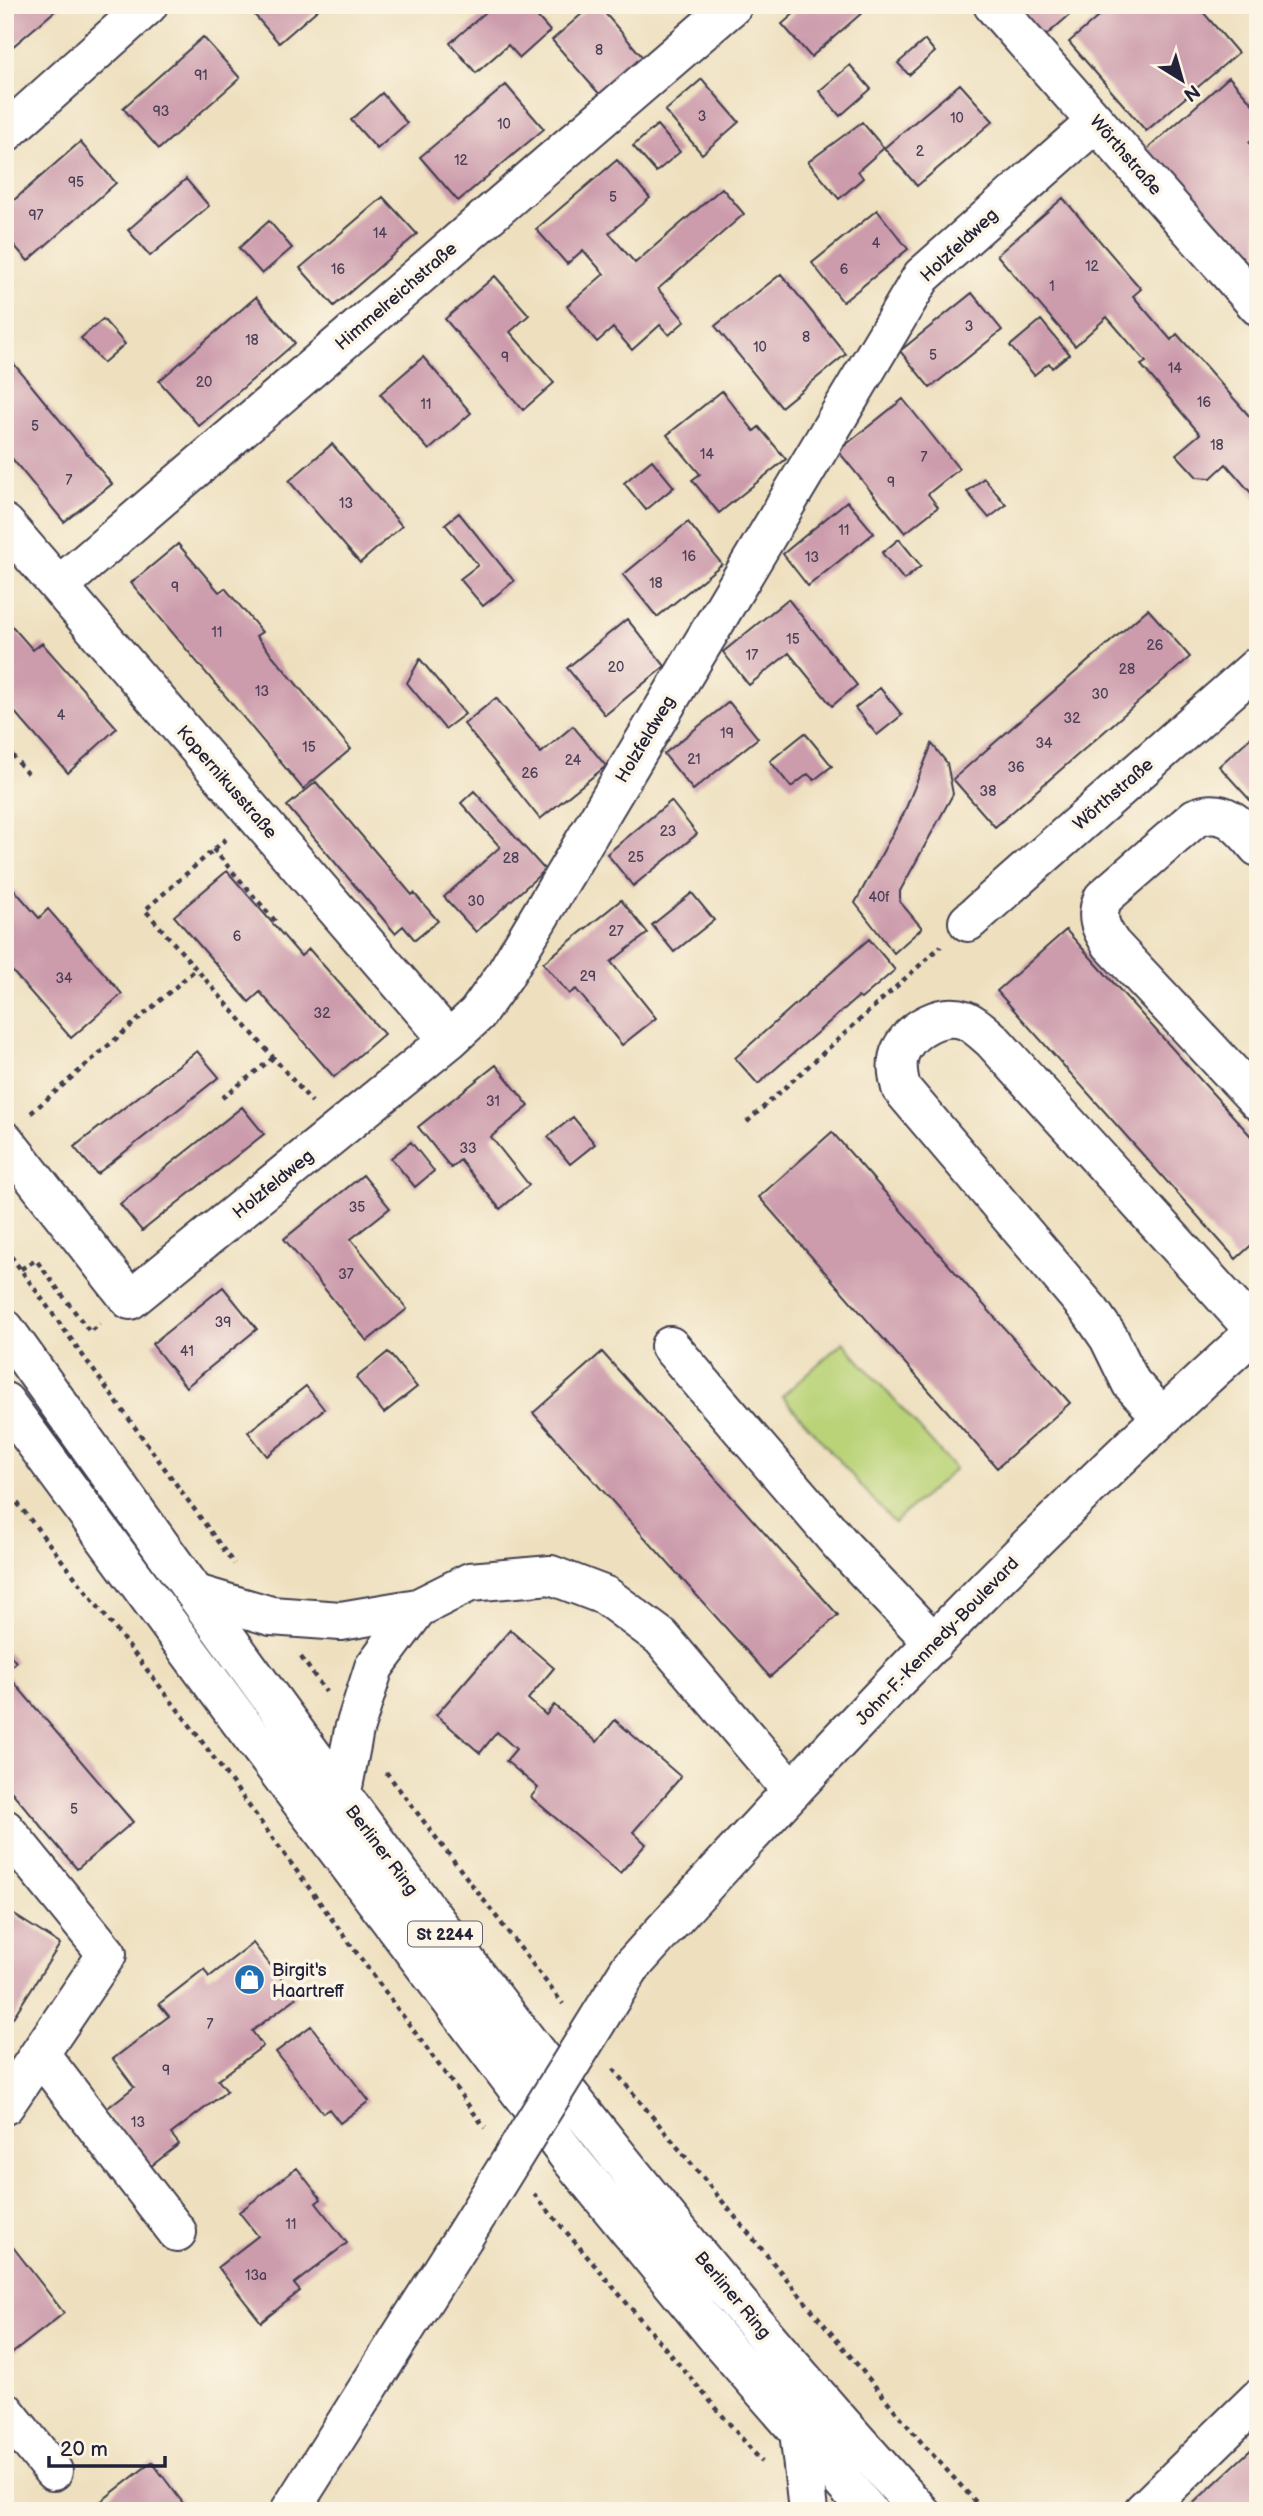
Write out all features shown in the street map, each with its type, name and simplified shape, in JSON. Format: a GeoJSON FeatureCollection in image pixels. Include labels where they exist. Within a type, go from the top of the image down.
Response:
{"type":"FeatureCollection","features":[{"type":"Feature","properties":{"kind":"street"},"geometry":{"type":"LineString","coordinates":[[5,133],[148,5]]}},
{"type":"Feature","properties":{"kind":"street","name":"Himmelreichstraße"},"geometry":{"type":"LineString","coordinates":[[59,586],[733,5]]}},
{"type":"Feature","properties":{"kind":"street","name":"Wörthstraße"},"geometry":{"type":"LineString","coordinates":[[993,5],[1258,306]]}},
{"type":"Feature","properties":{"kind":"street","name":"Holzfeldweg"},"geometry":{"type":"LineString","coordinates":[[130,1300],[449,1040],[477,1014],[504,976],[922,276],[1096,122]]}},
{"type":"Feature","properties":{"kind":"street","name":"Kopernikusstraße"},"geometry":{"type":"LineString","coordinates":[[5,524],[449,1040]]}},
{"type":"Feature","properties":{"kind":"street","name":"Wörthstraße"},"geometry":{"type":"LineString","coordinates":[[968,922],[1258,666]]}},
{"type":"Feature","properties":{"kind":"street"},"geometry":{"type":"LineString","coordinates":[[1258,846],[1236,821],[1220,813],[1209,812],[1195,818],[1103,898],[1098,911],[1100,928],[1111,944],[1258,1101]]}},
{"type":"Feature","properties":{"kind":"street"},"geometry":{"type":"LineString","coordinates":[[1162,1417],[1131,1382],[1109,1338],[1091,1312],[901,1088],[897,1070],[900,1051],[912,1037],[929,1022],[946,1017],[966,1020],[985,1034],[1256,1330]]}},
{"type":"Feature","properties":{"kind":"street"},"geometry":{"type":"LineString","coordinates":[[15,1129],[130,1300]]}},
{"type":"Feature","properties":{"kind":"street","name":"Berliner Ring"},"geometry":{"type":"LineString","coordinates":[[5,1329],[341,1797],[597,2132],[741,2305],[920,2511]]}},
{"type":"Feature","properties":{"kind":"street","name":"John-F.-Kennedy-Boulevard"},"geometry":{"type":"LineString","coordinates":[[291,2510],[629,1968],[792,1791],[934,1643],[1162,1417],[1256,1330]]}},
{"type":"Feature","properties":{"kind":"street"},"geometry":{"type":"LineString","coordinates":[[670,1346],[843,1547],[934,1643]]}},
{"type":"Feature","properties":{"kind":"street","name":"Berliner Ring"},"geometry":{"type":"LineString","coordinates":[[5,1402],[240,1721],[569,2157],[869,2511]]}},
{"type":"Feature","properties":{"kind":"street"},"geometry":{"type":"LineString","coordinates":[[195,1594],[271,1616],[341,1621],[418,1608],[470,1581],[551,1575],[606,1596],[662,1637],[792,1791]]}},
{"type":"Feature","properties":{"kind":"street"},"geometry":{"type":"LineString","coordinates":[[341,1797],[354,1730],[374,1667],[418,1608]]}},
{"type":"Feature","properties":{"kind":"street"},"geometry":{"type":"LineString","coordinates":[[5,1829],[107,1954],[5,2105]]}},
{"type":"Feature","properties":{"kind":"street"},"geometry":{"type":"LineString","coordinates":[[40,2054],[177,2232]]}},
{"type":"Feature","properties":{"kind":"street"},"geometry":{"type":"LineString","coordinates":[[1143,2511],[1258,2399]]}},
{"type":"Feature","properties":{"kind":"street"},"geometry":{"type":"LineString","coordinates":[[5,2411],[53,2471]]}},
{"type":"Feature","properties":{"kind":"street"},"geometry":{"type":"LineString","coordinates":[[799,2431],[808,2511]]}},
{"type":"Feature","properties":{"kind":"path"},"geometry":{"type":"LineString","coordinates":[[5,747],[30,776]]}},
{"type":"Feature","properties":{"kind":"path"},"geometry":{"type":"LineString","coordinates":[[254,814],[145,910],[338,1131]]}},
{"type":"Feature","properties":{"kind":"path"},"geometry":{"type":"LineString","coordinates":[[213,849],[277,923]]}},
{"type":"Feature","properties":{"kind":"path"},"geometry":{"type":"LineString","coordinates":[[747,1122],[968,922]]}},
{"type":"Feature","properties":{"kind":"path"},"geometry":{"type":"LineString","coordinates":[[15,1129],[196,969]]}},
{"type":"Feature","properties":{"kind":"path"},"geometry":{"type":"LineString","coordinates":[[222,1098],[274,1058]]}},
{"type":"Feature","properties":{"kind":"path"},"geometry":{"type":"LineString","coordinates":[[5,1248],[354,1730],[565,2007]]}},
{"type":"Feature","properties":{"kind":"path"},"geometry":{"type":"LineString","coordinates":[[21,1269],[36,1260],[90,1332],[130,1300]]}},
{"type":"Feature","properties":{"kind":"path"},"geometry":{"type":"LineString","coordinates":[[5,1487],[188,1724],[493,2139]]}},
{"type":"Feature","properties":{"kind":"path"},"geometry":{"type":"LineString","coordinates":[[608,2063],[922,2444],[984,2511]]}},
{"type":"Feature","properties":{"kind":"path"},"geometry":{"type":"LineString","coordinates":[[526,2184],[768,2469]]}},
{"type":"Feature","properties":{"kind":"green space"},"geometry":{"type":"Polygon","coordinates":[[[843,1342],[955,1469],[894,1523],[782,1396],[843,1342]]]}},
{"type":"Feature","properties":{"kind":"building"},"geometry":{"type":"Polygon","coordinates":[[[5,5],[62,5],[5,53],[5,5]]]}},
{"type":"Feature","properties":{"kind":"building"},"geometry":{"type":"Polygon","coordinates":[[[246,5],[323,5],[279,43],[246,5]]]}},
{"type":"Feature","properties":{"kind":"building"},"geometry":{"type":"Polygon","coordinates":[[[494,5],[527,5],[550,31],[520,58],[508,45],[476,73],[450,43],[494,5]]]}},
{"type":"Feature","properties":{"kind":"building"},"geometry":{"type":"Polygon","coordinates":[[[592,5],[598,5],[645,60],[602,97],[552,40],[592,5]]]}},
{"type":"Feature","properties":{"kind":"building"},"geometry":{"type":"Polygon","coordinates":[[[804,5],[871,5],[811,57],[782,24],[804,5]]]}},
{"type":"Feature","properties":{"kind":"building"},"geometry":{"type":"Polygon","coordinates":[[[1015,5],[1081,5],[1043,38],[1015,5]]]}},
{"type":"Feature","properties":{"kind":"building"},"geometry":{"type":"Polygon","coordinates":[[[1112,5],[1197,5],[1238,53],[1146,131],[1069,42],[1112,5]]]}},
{"type":"Feature","properties":{"kind":"building"},"geometry":{"type":"Polygon","coordinates":[[[203,37],[240,78],[159,149],[123,108],[203,37]]]}},
{"type":"Feature","properties":{"kind":"building"},"geometry":{"type":"Polygon","coordinates":[[[925,40],[935,52],[909,75],[898,63],[925,40]]]}},
{"type":"Feature","properties":{"kind":"building"},"geometry":{"type":"Polygon","coordinates":[[[850,65],[871,89],[840,116],[819,91],[850,65]]]}},
{"type":"Feature","properties":{"kind":"building"},"geometry":{"type":"Polygon","coordinates":[[[1229,77],[1258,110],[1258,135],[1249,142],[1258,153],[1258,281],[1144,152],[1229,77]]]}},
{"type":"Feature","properties":{"kind":"building"},"geometry":{"type":"Polygon","coordinates":[[[702,79],[739,122],[702,154],[665,111],[702,79]]]}},
{"type":"Feature","properties":{"kind":"building"},"geometry":{"type":"Polygon","coordinates":[[[960,84],[993,121],[917,186],[884,148],[960,84]]]}},
{"type":"Feature","properties":{"kind":"building"},"geometry":{"type":"Polygon","coordinates":[[[506,85],[544,129],[458,201],[420,157],[506,85]]]}},
{"type":"Feature","properties":{"kind":"building"},"geometry":{"type":"Polygon","coordinates":[[[382,93],[407,123],[377,149],[351,120],[382,93]]]}},
{"type":"Feature","properties":{"kind":"building"},"geometry":{"type":"Polygon","coordinates":[[[862,122],[884,148],[858,171],[863,178],[839,199],[808,162],[862,122]]]}},
{"type":"Feature","properties":{"kind":"building"},"geometry":{"type":"Polygon","coordinates":[[[657,125],[680,152],[656,172],[633,146],[657,125]]]}},
{"type":"Feature","properties":{"kind":"building"},"geometry":{"type":"Polygon","coordinates":[[[80,142],[116,183],[28,261],[5,235],[5,208],[80,142]]]}},
{"type":"Feature","properties":{"kind":"building"},"geometry":{"type":"Polygon","coordinates":[[[617,160],[650,198],[609,233],[635,263],[722,188],[744,214],[658,289],[685,321],[669,335],[660,325],[632,350],[613,328],[597,342],[567,306],[604,274],[583,250],[567,264],[536,229],[617,160]]]}},
{"type":"Feature","properties":{"kind":"building"},"geometry":{"type":"Polygon","coordinates":[[[186,179],[209,206],[150,256],[128,230],[186,179]]]}},
{"type":"Feature","properties":{"kind":"building"},"geometry":{"type":"Polygon","coordinates":[[[383,197],[417,234],[334,306],[300,268],[383,197]]]}},
{"type":"Feature","properties":{"kind":"building"},"geometry":{"type":"Polygon","coordinates":[[[1063,198],[1141,289],[1133,296],[1171,340],[1177,334],[1258,426],[1258,501],[1226,464],[1211,478],[1197,477],[1176,454],[1200,434],[1141,365],[1146,362],[1107,317],[1075,346],[997,255],[1063,198]]]}},
{"type":"Feature","properties":{"kind":"building"},"geometry":{"type":"Polygon","coordinates":[[[877,210],[908,249],[843,302],[812,263],[877,210]]]}},
{"type":"Feature","properties":{"kind":"building"},"geometry":{"type":"Polygon","coordinates":[[[269,221],[292,248],[262,274],[239,248],[269,221]]]}},
{"type":"Feature","properties":{"kind":"building"},"geometry":{"type":"Polygon","coordinates":[[[781,274],[846,354],[781,407],[715,326],[781,274]]]}},
{"type":"Feature","properties":{"kind":"building"},"geometry":{"type":"Polygon","coordinates":[[[495,276],[529,315],[510,332],[554,383],[523,410],[445,319],[495,276]]]}},
{"type":"Feature","properties":{"kind":"building"},"geometry":{"type":"Polygon","coordinates":[[[972,293],[1002,330],[930,388],[900,351],[972,293]]]}},
{"type":"Feature","properties":{"kind":"building"},"geometry":{"type":"Polygon","coordinates":[[[256,297],[295,343],[199,426],[159,381],[256,297]]]}},
{"type":"Feature","properties":{"kind":"building"},"geometry":{"type":"Polygon","coordinates":[[[103,319],[125,344],[103,363],[81,338],[103,319]]]}},
{"type":"Feature","properties":{"kind":"building"},"geometry":{"type":"Polygon","coordinates":[[[1041,320],[1069,354],[1052,368],[1049,363],[1034,375],[1010,346],[1041,320]]]}},
{"type":"Feature","properties":{"kind":"building"},"geometry":{"type":"Polygon","coordinates":[[[5,353],[112,484],[64,522],[5,450],[5,353]]]}},
{"type":"Feature","properties":{"kind":"building"},"geometry":{"type":"Polygon","coordinates":[[[423,357],[471,413],[429,450],[380,394],[423,357]]]}},
{"type":"Feature","properties":{"kind":"building"},"geometry":{"type":"Polygon","coordinates":[[[722,391],[754,431],[759,427],[786,459],[719,513],[692,480],[700,474],[667,435],[722,391]]]}},
{"type":"Feature","properties":{"kind":"building"},"geometry":{"type":"Polygon","coordinates":[[[903,399],[959,469],[928,494],[938,507],[905,533],[838,451],[903,399]]]}},
{"type":"Feature","properties":{"kind":"building"},"geometry":{"type":"Polygon","coordinates":[[[332,444],[402,526],[360,563],[289,481],[332,444]]]}},
{"type":"Feature","properties":{"kind":"building"},"geometry":{"type":"Polygon","coordinates":[[[652,460],[674,487],[646,510],[624,483],[652,460]]]}},
{"type":"Feature","properties":{"kind":"building"},"geometry":{"type":"Polygon","coordinates":[[[984,478],[1006,505],[989,518],[967,492],[984,478]]]}},
{"type":"Feature","properties":{"kind":"building"},"geometry":{"type":"Polygon","coordinates":[[[847,501],[874,533],[808,586],[783,554],[847,501]]]}},
{"type":"Feature","properties":{"kind":"building"},"geometry":{"type":"Polygon","coordinates":[[[459,513],[514,581],[483,606],[460,579],[478,565],[445,524],[459,513]]]}},
{"type":"Feature","properties":{"kind":"building"},"geometry":{"type":"Polygon","coordinates":[[[688,522],[722,564],[657,617],[623,575],[688,522]]]}},
{"type":"Feature","properties":{"kind":"building"},"geometry":{"type":"Polygon","coordinates":[[[899,539],[921,566],[904,580],[882,553],[899,539]]]}},
{"type":"Feature","properties":{"kind":"building"},"geometry":{"type":"Polygon","coordinates":[[[178,544],[219,592],[225,588],[262,632],[256,636],[351,749],[303,789],[131,583],[178,544]]]}},
{"type":"Feature","properties":{"kind":"building"},"geometry":{"type":"Polygon","coordinates":[[[788,599],[857,685],[832,706],[789,653],[749,685],[723,652],[788,599]]]}},
{"type":"Feature","properties":{"kind":"building"},"geometry":{"type":"Polygon","coordinates":[[[1148,609],[1190,657],[995,827],[953,779],[1148,609]]]}},
{"type":"Feature","properties":{"kind":"building"},"geometry":{"type":"Polygon","coordinates":[[[5,618],[33,650],[42,643],[117,728],[68,773],[5,701],[5,618]]]}},
{"type":"Feature","properties":{"kind":"building"},"geometry":{"type":"Polygon","coordinates":[[[627,619],[665,666],[605,715],[567,668],[627,619]]]}},
{"type":"Feature","properties":{"kind":"building"},"geometry":{"type":"Polygon","coordinates":[[[420,659],[465,714],[445,729],[407,683],[420,659]]]}},
{"type":"Feature","properties":{"kind":"building"},"geometry":{"type":"Polygon","coordinates":[[[880,688],[902,715],[877,735],[855,708],[880,688]]]}},
{"type":"Feature","properties":{"kind":"building"},"geometry":{"type":"Polygon","coordinates":[[[496,698],[541,753],[573,726],[606,766],[540,819],[464,724],[496,698]]]}},
{"type":"Feature","properties":{"kind":"building"},"geometry":{"type":"Polygon","coordinates":[[[729,702],[758,738],[693,790],[664,754],[729,702]]]}},
{"type":"Feature","properties":{"kind":"building"},"geometry":{"type":"Polygon","coordinates":[[[1258,731],[1258,809],[1219,766],[1258,731]]]}},
{"type":"Feature","properties":{"kind":"building"},"geometry":{"type":"Polygon","coordinates":[[[805,733],[832,766],[814,780],[808,774],[791,787],[770,761],[805,733]]]}},
{"type":"Feature","properties":{"kind":"building"},"geometry":{"type":"Polygon","coordinates":[[[932,744],[947,763],[953,794],[900,891],[900,902],[922,928],[894,953],[855,903],[904,813],[932,744]]]}},
{"type":"Feature","properties":{"kind":"building"},"geometry":{"type":"Polygon","coordinates":[[[316,782],[412,895],[414,893],[438,921],[415,940],[403,926],[395,933],[287,806],[316,782]]]}},
{"type":"Feature","properties":{"kind":"building"},"geometry":{"type":"Polygon","coordinates":[[[474,791],[545,870],[476,932],[444,897],[500,847],[461,803],[474,791]]]}},
{"type":"Feature","properties":{"kind":"building"},"geometry":{"type":"Polygon","coordinates":[[[671,801],[697,834],[633,886],[607,854],[671,801]]]}},
{"type":"Feature","properties":{"kind":"building"},"geometry":{"type":"Polygon","coordinates":[[[227,871],[301,956],[309,949],[384,1034],[334,1077],[260,992],[249,1002],[174,916],[227,871]]]}},
{"type":"Feature","properties":{"kind":"building"},"geometry":{"type":"Polygon","coordinates":[[[5,879],[39,918],[48,909],[122,994],[71,1038],[5,963],[5,879]]]}},
{"type":"Feature","properties":{"kind":"building"},"geometry":{"type":"Polygon","coordinates":[[[692,893],[714,920],[674,952],[652,925],[692,893]]]}},
{"type":"Feature","properties":{"kind":"building"},"geometry":{"type":"Polygon","coordinates":[[[621,900],[648,933],[611,962],[656,1018],[622,1045],[576,989],[569,994],[543,963],[621,900]]]}},
{"type":"Feature","properties":{"kind":"building"},"geometry":{"type":"Polygon","coordinates":[[[1066,930],[1258,1144],[1258,1239],[1236,1259],[997,991],[1066,930]]]}},
{"type":"Feature","properties":{"kind":"building"},"geometry":{"type":"Polygon","coordinates":[[[869,939],[895,970],[861,999],[858,997],[758,1084],[735,1058],[869,939]]]}},
{"type":"Feature","properties":{"kind":"building"},"geometry":{"type":"Polygon","coordinates":[[[197,1051],[219,1077],[97,1174],[74,1147],[197,1051]]]}},
{"type":"Feature","properties":{"kind":"building"},"geometry":{"type":"Polygon","coordinates":[[[496,1065],[529,1106],[491,1137],[529,1185],[500,1209],[460,1160],[451,1168],[418,1127],[496,1065]]]}},
{"type":"Feature","properties":{"kind":"building"},"geometry":{"type":"Polygon","coordinates":[[[242,1107],[264,1134],[142,1231],[120,1204],[242,1107]]]}},
{"type":"Feature","properties":{"kind":"building"},"geometry":{"type":"Polygon","coordinates":[[[573,1117],[595,1144],[570,1164],[548,1137],[573,1117]]]}},
{"type":"Feature","properties":{"kind":"building"},"geometry":{"type":"Polygon","coordinates":[[[832,1132],[1070,1403],[997,1468],[759,1197],[832,1132]]]}},
{"type":"Feature","properties":{"kind":"building"},"geometry":{"type":"Polygon","coordinates":[[[411,1142],[434,1171],[415,1187],[391,1158],[411,1142]]]}},
{"type":"Feature","properties":{"kind":"building"},"geometry":{"type":"Polygon","coordinates":[[[363,1175],[390,1208],[351,1239],[407,1309],[367,1341],[284,1239],[363,1175]]]}},
{"type":"Feature","properties":{"kind":"building"},"geometry":{"type":"Polygon","coordinates":[[[223,1287],[257,1329],[186,1387],[152,1344],[223,1287]]]}},
{"type":"Feature","properties":{"kind":"building"},"geometry":{"type":"Polygon","coordinates":[[[388,1352],[417,1387],[384,1413],[356,1378],[388,1352]]]}},
{"type":"Feature","properties":{"kind":"building"},"geometry":{"type":"Polygon","coordinates":[[[602,1352],[838,1615],[770,1677],[533,1413],[602,1352]]]}},
{"type":"Feature","properties":{"kind":"building"},"geometry":{"type":"Polygon","coordinates":[[[306,1386],[324,1409],[267,1456],[248,1432],[306,1386]]]}},
{"type":"Feature","properties":{"kind":"building"},"geometry":{"type":"Polygon","coordinates":[[[510,1630],[554,1668],[528,1699],[546,1715],[554,1705],[597,1742],[615,1720],[681,1777],[633,1832],[646,1844],[620,1873],[531,1797],[538,1788],[506,1761],[516,1749],[497,1732],[480,1753],[436,1715],[510,1630]]]}},
{"type":"Feature","properties":{"kind":"building"},"geometry":{"type":"Polygon","coordinates":[[[5,1649],[16,1662],[5,1672],[5,1649]]]}},
{"type":"Feature","properties":{"kind":"building"},"geometry":{"type":"Polygon","coordinates":[[[5,1672],[133,1822],[77,1869],[5,1784],[5,1672]]]}},
{"type":"Feature","properties":{"kind":"building"},"geometry":{"type":"Polygon","coordinates":[[[5,1909],[60,1944],[5,2030],[5,1909]]]}},
{"type":"Feature","properties":{"kind":"building"},"geometry":{"type":"Polygon","coordinates":[[[253,1943],[296,1998],[252,2031],[263,2046],[218,2080],[227,2091],[171,2134],[179,2144],[150,2167],[105,2110],[134,2087],[113,2059],[169,2016],[159,2004],[204,1969],[209,1977],[253,1943]]]}},
{"type":"Feature","properties":{"kind":"building"},"geometry":{"type":"Polygon","coordinates":[[[311,2026],[369,2101],[340,2123],[329,2109],[323,2113],[276,2052],[311,2026]]]}},
{"type":"Feature","properties":{"kind":"building"},"geometry":{"type":"Polygon","coordinates":[[[297,2168],[321,2199],[316,2203],[347,2243],[294,2284],[300,2291],[261,2322],[218,2267],[258,2236],[239,2212],[297,2168]]]}},
{"type":"Feature","properties":{"kind":"building"},"geometry":{"type":"Polygon","coordinates":[[[13,2247],[64,2313],[5,2359],[5,2253],[13,2247]]]}},
{"type":"Feature","properties":{"kind":"building"},"geometry":{"type":"Polygon","coordinates":[[[1258,2443],[1258,2511],[1185,2511],[1258,2443]]]}},
{"type":"Feature","properties":{"kind":"building"},"geometry":{"type":"Polygon","coordinates":[[[152,2462],[189,2511],[99,2511],[95,2506],[152,2462]]]}},
{"type":"Feature","properties":{"kind":"place","name":"Birgit's Haartreff"},"geometry":{"type":"Point","coordinates":[249,1980]}}]}
